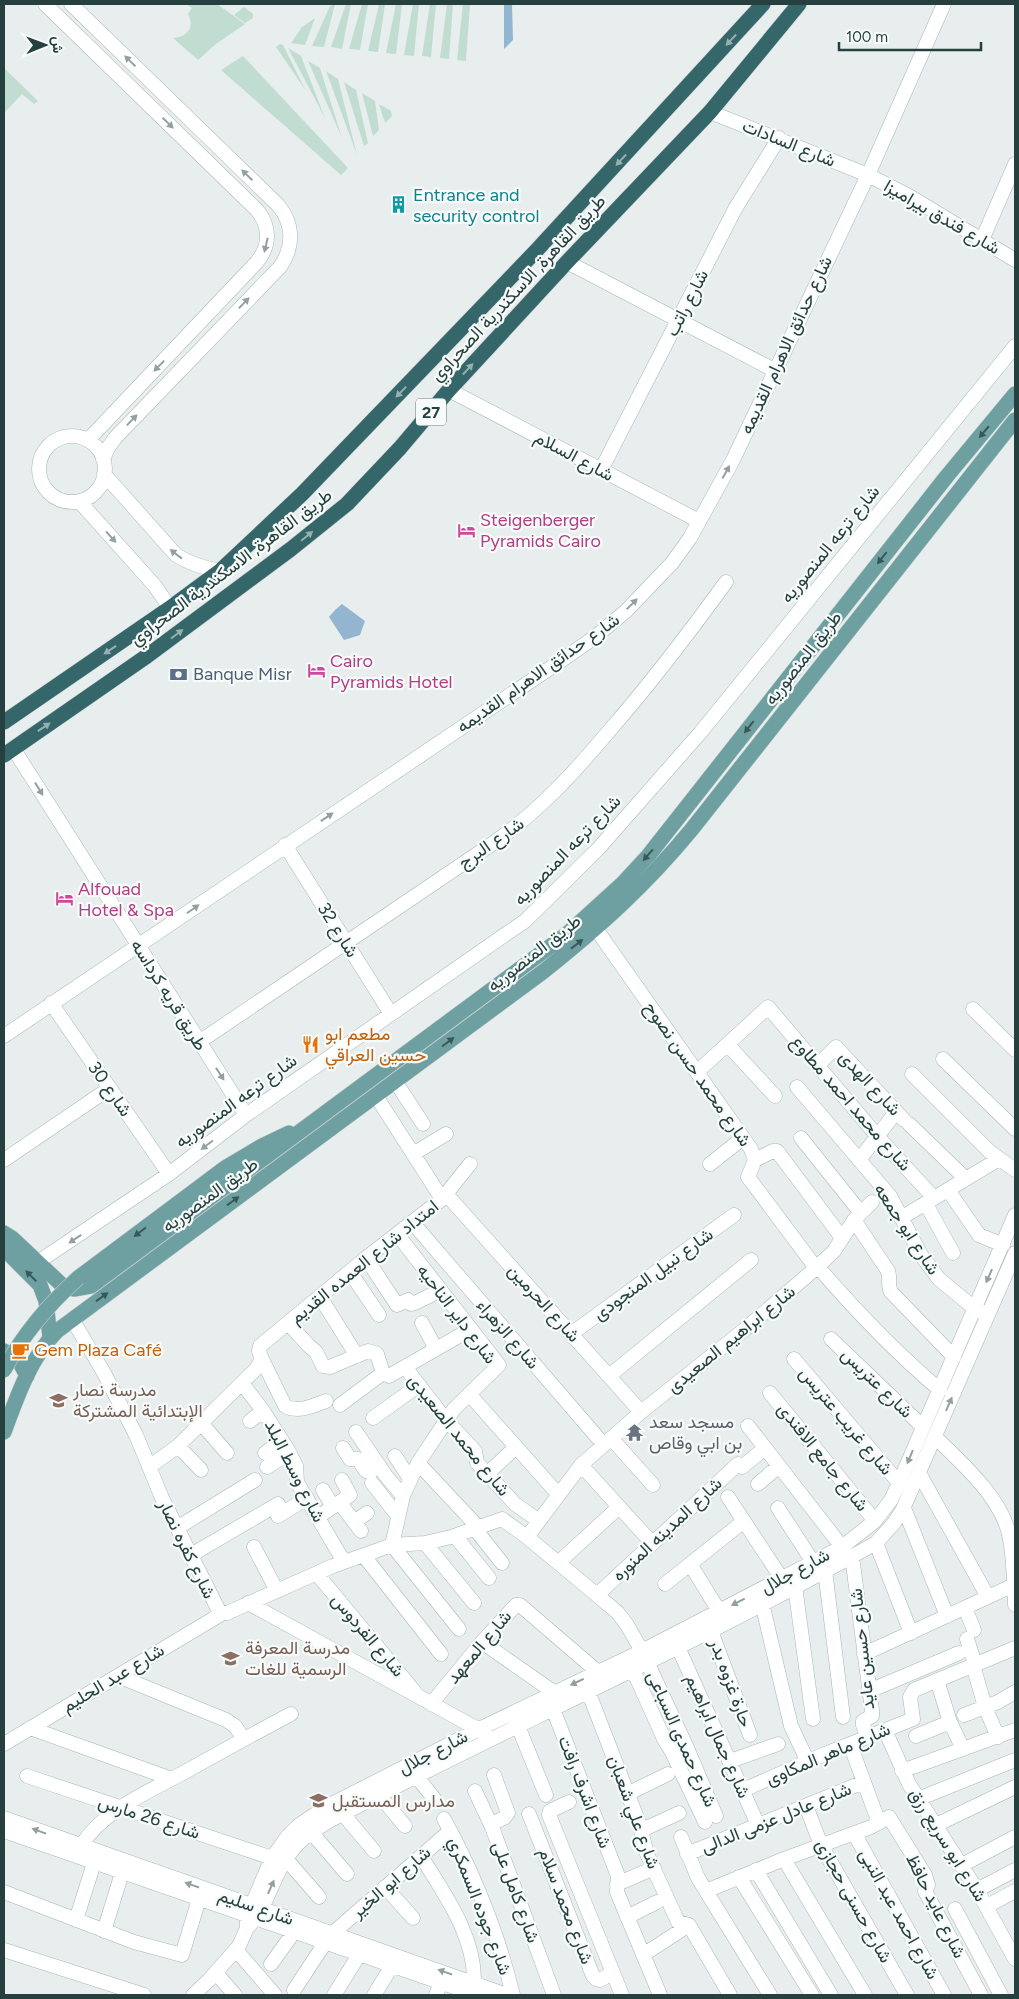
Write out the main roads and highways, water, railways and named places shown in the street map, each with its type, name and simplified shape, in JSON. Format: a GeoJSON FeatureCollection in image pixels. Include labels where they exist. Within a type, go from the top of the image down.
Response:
{"type":"FeatureCollection","features":[{"type":"Feature","properties":{"kind":"highway","name":"طريق القاهرة, الاسكندرية الصحراوي"},"geometry":{"type":"LineString","coordinates":[[4,722],[170,608],[220,571],[302,494],[535,252],[763,4]]}},
{"type":"Feature","properties":{"kind":"highway","name":"طريق القاهرة, الاسكندرية الصحراوي"},"geometry":{"type":"LineString","coordinates":[[8,751],[147,656],[291,549],[347,504],[400,448],[449,390],[567,262],[710,112],[799,4]]}},
{"type":"Feature","properties":{"kind":"main road","name":"طريق المنصوريه"},"geometry":{"type":"LineString","coordinates":[[4,1233],[12,1238],[63,1286],[80,1289],[90,1286],[538,957],[596,910],[652,850],[947,476],[1015,394]]}},
{"type":"Feature","properties":{"kind":"main road","name":"طريق المنصوريه"},"geometry":{"type":"LineString","coordinates":[[4,1432],[37,1356],[50,1338],[72,1319],[544,971],[596,929],[639,889],[675,850],[1015,420]]}},
{"type":"Feature","properties":{"kind":"main road"},"geometry":{"type":"LineString","coordinates":[[804,656],[819,668]]}},
{"type":"Feature","properties":{"kind":"main road"},"geometry":{"type":"LineString","coordinates":[[4,1370],[33,1324],[52,1302],[78,1278],[226,1168],[262,1146],[314,1123]]}},
{"type":"Feature","properties":{"kind":"main road"},"geometry":{"type":"LineString","coordinates":[[4,1249],[40,1285],[46,1301],[50,1338]]}},
{"type":"Feature","properties":{"kind":"main road"},"geometry":{"type":"LineString","coordinates":[[4,1351],[18,1359],[27,1376]]}},
{"type":"Feature","properties":{"kind":"water"},"geometry":{"type":"Polygon","coordinates":[[[504,4],[512,4],[513,40],[504,49],[504,4]]]}},
{"type":"Feature","properties":{"kind":"water"},"geometry":{"type":"Polygon","coordinates":[[[342,604],[365,621],[360,635],[344,640],[329,617],[342,604]]]}},
{"type":"Feature","properties":{"kind":"place","name":"Entrance and security control"},"geometry":{"type":"Point","coordinates":[399,205]}},
{"type":"Feature","properties":{"kind":"place","name":"Steigenberger Pyramids Cairo"},"geometry":{"type":"Point","coordinates":[466,530]}},
{"type":"Feature","properties":{"kind":"place","name":"Cairo Pyramids Hotel"},"geometry":{"type":"Point","coordinates":[316,671]}},
{"type":"Feature","properties":{"kind":"place","name":"Banque Misr"},"geometry":{"type":"Point","coordinates":[179,674]}},
{"type":"Feature","properties":{"kind":"place","name":"Alfouad Hotel & Spa"},"geometry":{"type":"Point","coordinates":[64,899]}},
{"type":"Feature","properties":{"kind":"place","name":"مطعم ابو حسين العراقي"},"geometry":{"type":"Point","coordinates":[311,1044]}},
{"type":"Feature","properties":{"kind":"place","name":"Gem Plaza Café"},"geometry":{"type":"Point","coordinates":[20,1350]}},
{"type":"Feature","properties":{"kind":"place","name":"مدرسة نصار الإبتدائية المشتركة"},"geometry":{"type":"Point","coordinates":[59,1400]}},
{"type":"Feature","properties":{"kind":"place","name":"مسجد سعد بن ابي وقاص"},"geometry":{"type":"Point","coordinates":[635,1432]}},
{"type":"Feature","properties":{"kind":"place","name":"مدرسة المعرفة الرسمية للغات"},"geometry":{"type":"Point","coordinates":[231,1658]}},
{"type":"Feature","properties":{"kind":"place","name":"مدارس المستقبل"},"geometry":{"type":"Point","coordinates":[318,1801]}}]}
